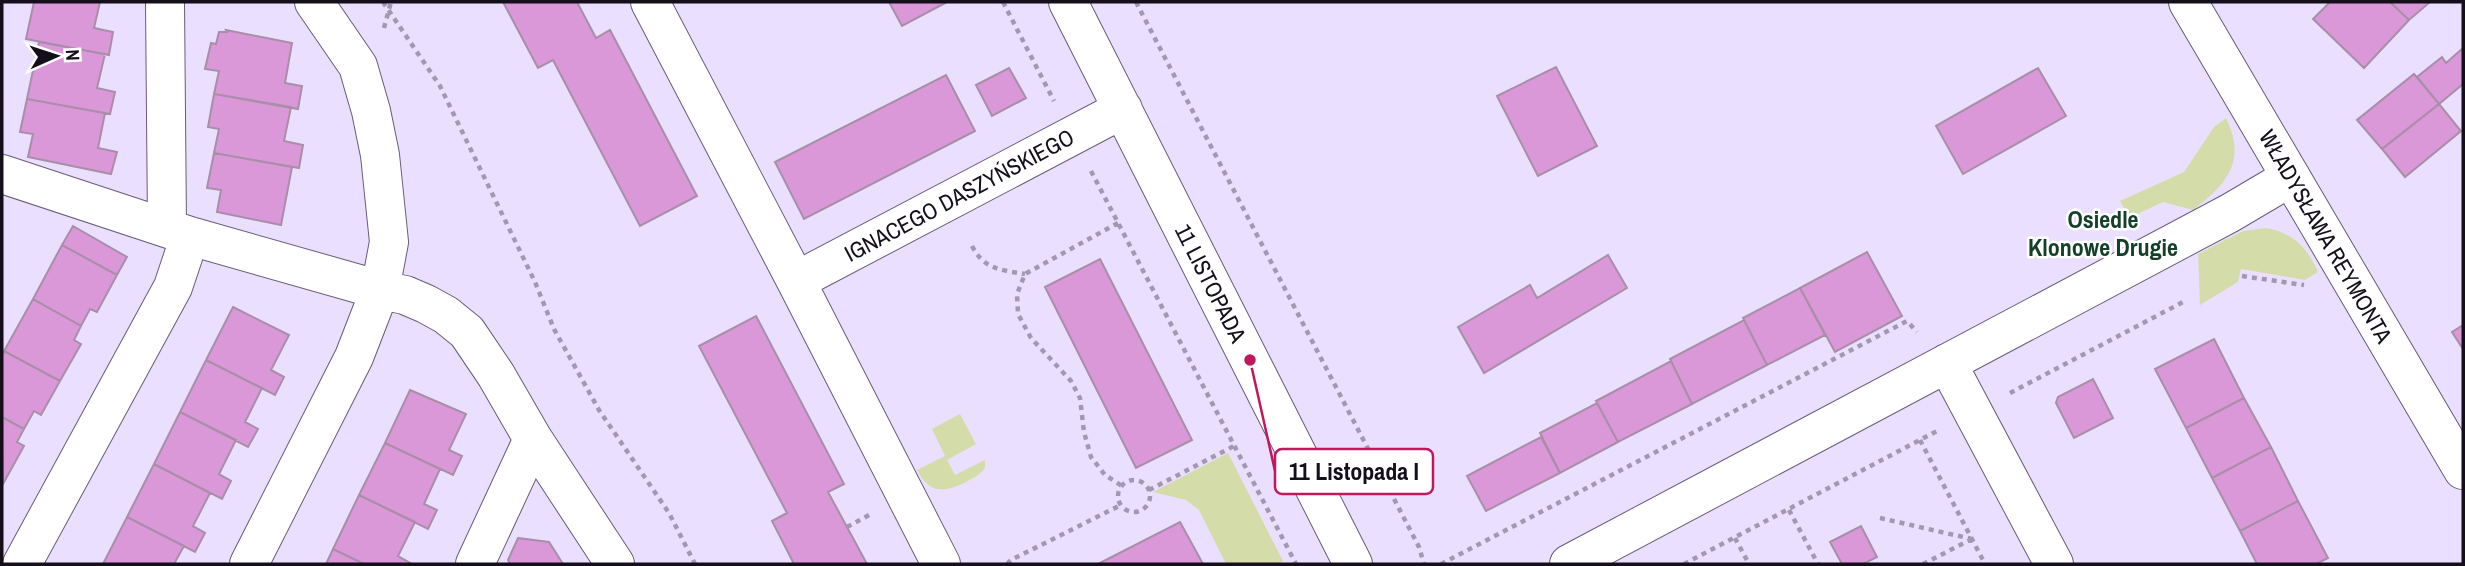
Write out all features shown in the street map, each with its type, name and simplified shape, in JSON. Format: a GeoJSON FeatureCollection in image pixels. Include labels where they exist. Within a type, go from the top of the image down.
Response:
{"type":"FeatureCollection","features":[{"type":"Feature","properties":{"kind":"street"},"geometry":{"type":"LineString","coordinates":[[22,564],[173,287],[178,232],[165,2]]}},
{"type":"Feature","properties":{"kind":"street"},"geometry":{"type":"LineString","coordinates":[[249,564],[354,357],[380,290],[389,242],[380,155],[372,111],[358,66],[314,2]]}},
{"type":"Feature","properties":{"kind":"street"},"geometry":{"type":"LineString","coordinates":[[650,2],[941,564]]}},
{"type":"Feature","properties":{"kind":"street","name":"11 LISTOPADA"},"geometry":{"type":"LineString","coordinates":[[1068,2],[1350,563]]}},
{"type":"Feature","properties":{"kind":"street","name":"WŁADYSŁAWA REYMONTA"},"geometry":{"type":"LineString","coordinates":[[2188,2],[2463,470]]}},
{"type":"Feature","properties":{"kind":"street","name":"IGNACEGO DASZYŃSKIEGO"},"geometry":{"type":"LineString","coordinates":[[796,281],[1123,109]]}},
{"type":"Feature","properties":{"kind":"street"},"geometry":{"type":"LineString","coordinates":[[2,174],[178,232],[405,295],[446,315],[467,332],[496,374],[533,439],[615,564]]}},
{"type":"Feature","properties":{"kind":"street"},"geometry":{"type":"LineString","coordinates":[[1569,564],[2230,213],[2291,177]]}},
{"type":"Feature","properties":{"kind":"street"},"geometry":{"type":"LineString","coordinates":[[1947,363],[2054,564]]}},
{"type":"Feature","properties":{"kind":"street"},"geometry":{"type":"LineString","coordinates":[[475,564],[533,439]]}},
{"type":"Feature","properties":{"kind":"path"},"geometry":{"type":"LineString","coordinates":[[383,2],[440,86],[535,282],[554,329],[599,410],[669,513],[695,564]]}},
{"type":"Feature","properties":{"kind":"path"},"geometry":{"type":"LineString","coordinates":[[1003,2],[1295,564]]}},
{"type":"Feature","properties":{"kind":"path"},"geometry":{"type":"LineString","coordinates":[[1136,2],[1419,547],[1424,564]]}},
{"type":"Feature","properties":{"kind":"path"},"geometry":{"type":"LineString","coordinates":[[1118,223],[1025,274],[1017,294],[1018,314],[1031,338],[1071,381],[1080,398],[1084,432],[1091,457],[1105,475],[1122,486]]}},
{"type":"Feature","properties":{"kind":"path"},"geometry":{"type":"LineString","coordinates":[[972,246],[979,259],[986,264],[1025,274]]}},
{"type":"Feature","properties":{"kind":"path"},"geometry":{"type":"LineString","coordinates":[[1441,564],[1907,321],[1947,363]]}},
{"type":"Feature","properties":{"kind":"path"},"geometry":{"type":"LineString","coordinates":[[1920,440],[1985,564]]}},
{"type":"Feature","properties":{"kind":"path"},"geometry":{"type":"LineString","coordinates":[[1149,490],[1234,446]]}},
{"type":"Feature","properties":{"kind":"path"},"geometry":{"type":"LineString","coordinates":[[1126,482],[1142,482],[1149,490],[1150,500],[1144,509],[1129,512],[1121,505],[1118,495],[1122,486],[1126,482]]}},
{"type":"Feature","properties":{"kind":"path"},"geometry":{"type":"LineString","coordinates":[[1007,564],[1121,505]]}},
{"type":"Feature","properties":{"kind":"path"},"geometry":{"type":"LineString","coordinates":[[1789,510],[1818,564]]}},
{"type":"Feature","properties":{"kind":"path"},"geometry":{"type":"LineString","coordinates":[[1880,518],[1972,539]]}},
{"type":"Feature","properties":{"kind":"path"},"geometry":{"type":"LineString","coordinates":[[1735,538],[1749,564]]}},
{"type":"Feature","properties":{"kind":"path"},"geometry":{"type":"LineString","coordinates":[[1923,564],[1972,539]]}},
{"type":"Feature","properties":{"kind":"green space"},"geometry":{"type":"Polygon","coordinates":[[[2226,118],[2232,133],[2234,159],[2224,181],[2215,191],[2193,210],[2163,202],[2129,218],[2120,201],[2184,172],[2214,127],[2226,118]]]}},
{"type":"Feature","properties":{"kind":"green space"},"geometry":{"type":"Polygon","coordinates":[[[2266,228],[2284,233],[2298,242],[2318,272],[2305,280],[2241,269],[2238,282],[2200,305],[2198,254],[2243,231],[2266,228]]]}},
{"type":"Feature","properties":{"kind":"green space"},"geometry":{"type":"Polygon","coordinates":[[[960,414],[976,444],[947,460],[955,475],[985,460],[985,468],[958,486],[944,489],[932,487],[917,470],[945,456],[932,429],[960,414]]]}},
{"type":"Feature","properties":{"kind":"green space"},"geometry":{"type":"Polygon","coordinates":[[[1228,453],[1283,561],[1277,564],[1226,564],[1199,510],[1186,500],[1153,492],[1228,453]]]}},
{"type":"Feature","properties":{"kind":"building"},"geometry":{"type":"Polygon","coordinates":[[[34,2],[100,2],[94,28],[113,32],[109,55],[26,39],[34,2]]]}},
{"type":"Feature","properties":{"kind":"building"},"geometry":{"type":"Polygon","coordinates":[[[503,2],[577,2],[596,38],[610,30],[697,196],[640,226],[553,60],[538,68],[503,2]]]}},
{"type":"Feature","properties":{"kind":"building"},"geometry":{"type":"Polygon","coordinates":[[[889,2],[947,2],[902,26],[889,2]]]}},
{"type":"Feature","properties":{"kind":"building"},"geometry":{"type":"Polygon","coordinates":[[[2330,2],[2390,2],[2409,20],[2364,68],[2313,19],[2330,2]]]}},
{"type":"Feature","properties":{"kind":"building"},"geometry":{"type":"Polygon","coordinates":[[[2390,2],[2430,2],[2409,20],[2390,2]]]}},
{"type":"Feature","properties":{"kind":"building"},"geometry":{"type":"Polygon","coordinates":[[[226,30],[292,43],[285,83],[302,86],[298,109],[214,94],[219,71],[205,69],[211,43],[216,44],[219,32],[227,32],[226,30]]]}},
{"type":"Feature","properties":{"kind":"building"},"geometry":{"type":"Polygon","coordinates":[[[39,42],[105,54],[97,88],[115,92],[110,114],[27,99],[39,42]]]}},
{"type":"Feature","properties":{"kind":"building"},"geometry":{"type":"Polygon","coordinates":[[[2463,48],[2463,84],[2439,104],[2417,77],[2442,57],[2446,63],[2463,48]]]}},
{"type":"Feature","properties":{"kind":"building"},"geometry":{"type":"Polygon","coordinates":[[[1556,67],[1597,146],[1538,176],[1497,96],[1556,67]]]}},
{"type":"Feature","properties":{"kind":"building"},"geometry":{"type":"Polygon","coordinates":[[[1009,68],[1026,98],[992,116],[976,85],[1009,68]]]}},
{"type":"Feature","properties":{"kind":"building"},"geometry":{"type":"Polygon","coordinates":[[[2038,68],[2066,116],[1963,174],[1936,126],[2038,68]]]}},
{"type":"Feature","properties":{"kind":"building"},"geometry":{"type":"Polygon","coordinates":[[[2414,74],[2439,104],[2382,149],[2357,120],[2414,74]]]}},
{"type":"Feature","properties":{"kind":"building"},"geometry":{"type":"Polygon","coordinates":[[[946,75],[975,131],[804,219],[775,162],[946,75]]]}},
{"type":"Feature","properties":{"kind":"building"},"geometry":{"type":"Polygon","coordinates":[[[214,94],[291,107],[284,141],[303,145],[299,168],[214,153],[219,129],[208,127],[214,94]]]}},
{"type":"Feature","properties":{"kind":"building"},"geometry":{"type":"Polygon","coordinates":[[[27,99],[105,113],[98,148],[117,152],[111,174],[28,157],[33,134],[20,132],[27,99]]]}},
{"type":"Feature","properties":{"kind":"building"},"geometry":{"type":"Polygon","coordinates":[[[2439,104],[2461,131],[2405,177],[2382,149],[2439,104]]]}},
{"type":"Feature","properties":{"kind":"building"},"geometry":{"type":"Polygon","coordinates":[[[214,153],[292,167],[281,225],[217,212],[221,190],[207,188],[214,153]]]}},
{"type":"Feature","properties":{"kind":"building"},"geometry":{"type":"Polygon","coordinates":[[[73,226],[127,257],[117,275],[62,245],[73,226]]]}},
{"type":"Feature","properties":{"kind":"building"},"geometry":{"type":"Polygon","coordinates":[[[62,245],[117,275],[97,312],[90,309],[81,326],[33,299],[62,245]]]}},
{"type":"Feature","properties":{"kind":"building"},"geometry":{"type":"Polygon","coordinates":[[[1867,252],[1902,316],[1835,352],[1800,288],[1867,252]]]}},
{"type":"Feature","properties":{"kind":"building"},"geometry":{"type":"Polygon","coordinates":[[[1608,255],[1627,288],[1484,373],[1458,327],[1530,285],[1537,298],[1608,255]]]}},
{"type":"Feature","properties":{"kind":"building"},"geometry":{"type":"Polygon","coordinates":[[[1100,259],[1192,440],[1136,468],[1045,287],[1100,259]]]}},
{"type":"Feature","properties":{"kind":"building"},"geometry":{"type":"Polygon","coordinates":[[[1800,288],[1825,335],[1767,365],[1743,318],[1800,288]]]}},
{"type":"Feature","properties":{"kind":"building"},"geometry":{"type":"Polygon","coordinates":[[[33,299],[81,326],[74,340],[81,344],[60,381],[4,351],[33,299]]]}},
{"type":"Feature","properties":{"kind":"building"},"geometry":{"type":"Polygon","coordinates":[[[233,307],[289,335],[271,370],[284,377],[275,395],[206,360],[233,307]]]}},
{"type":"Feature","properties":{"kind":"building"},"geometry":{"type":"Polygon","coordinates":[[[756,316],[844,484],[828,492],[867,564],[794,564],[772,521],[787,513],[699,346],[756,316]]]}},
{"type":"Feature","properties":{"kind":"building"},"geometry":{"type":"Polygon","coordinates":[[[1744,320],[1767,365],[1692,404],[1670,359],[1744,320]]]}},
{"type":"Feature","properties":{"kind":"building"},"geometry":{"type":"Polygon","coordinates":[[[2463,325],[2463,349],[2452,332],[2463,325]]]}},
{"type":"Feature","properties":{"kind":"building"},"geometry":{"type":"Polygon","coordinates":[[[2214,339],[2244,398],[2186,428],[2155,369],[2214,339]]]}},
{"type":"Feature","properties":{"kind":"building"},"geometry":{"type":"Polygon","coordinates":[[[4,351],[60,381],[41,415],[34,411],[24,429],[2,417],[4,351]]]}},
{"type":"Feature","properties":{"kind":"building"},"geometry":{"type":"Polygon","coordinates":[[[206,360],[262,388],[245,422],[258,429],[248,447],[180,412],[206,360]]]}},
{"type":"Feature","properties":{"kind":"building"},"geometry":{"type":"Polygon","coordinates":[[[1671,361],[1692,404],[1618,442],[1596,401],[1671,361]]]}},
{"type":"Feature","properties":{"kind":"building"},"geometry":{"type":"Polygon","coordinates":[[[2093,379],[2113,418],[2074,438],[2056,403],[2058,397],[2093,379]]]}},
{"type":"Feature","properties":{"kind":"building"},"geometry":{"type":"Polygon","coordinates":[[[410,390],[466,414],[449,450],[462,456],[453,475],[385,443],[410,390]]]}},
{"type":"Feature","properties":{"kind":"building"},"geometry":{"type":"Polygon","coordinates":[[[2244,398],[2271,447],[2212,478],[2186,428],[2244,398]]]}},
{"type":"Feature","properties":{"kind":"building"},"geometry":{"type":"Polygon","coordinates":[[[1597,403],[1618,442],[1560,473],[1540,433],[1597,403]]]}},
{"type":"Feature","properties":{"kind":"building"},"geometry":{"type":"Polygon","coordinates":[[[180,412],[236,440],[219,474],[231,481],[222,499],[154,464],[180,412]]]}},
{"type":"Feature","properties":{"kind":"building"},"geometry":{"type":"Polygon","coordinates":[[[2,417],[24,429],[17,442],[24,446],[3,484],[2,417]]]}},
{"type":"Feature","properties":{"kind":"building"},"geometry":{"type":"Polygon","coordinates":[[[1541,437],[1560,473],[1486,511],[1467,476],[1541,437]]]}},
{"type":"Feature","properties":{"kind":"building"},"geometry":{"type":"Polygon","coordinates":[[[385,443],[440,469],[424,504],[437,510],[428,529],[359,495],[385,443]]]}},
{"type":"Feature","properties":{"kind":"building"},"geometry":{"type":"Polygon","coordinates":[[[2271,447],[2298,501],[2240,531],[2212,478],[2271,447]]]}},
{"type":"Feature","properties":{"kind":"building"},"geometry":{"type":"Polygon","coordinates":[[[154,464],[210,493],[193,526],[205,533],[195,552],[127,517],[154,464]]]}},
{"type":"Feature","properties":{"kind":"building"},"geometry":{"type":"Polygon","coordinates":[[[359,495],[415,522],[398,556],[412,564],[364,564],[333,549],[359,495]]]}},
{"type":"Feature","properties":{"kind":"building"},"geometry":{"type":"Polygon","coordinates":[[[2298,501],[2328,558],[2316,564],[2257,564],[2240,531],[2298,501]]]}},
{"type":"Feature","properties":{"kind":"building"},"geometry":{"type":"Polygon","coordinates":[[[127,517],[184,546],[174,564],[103,564],[127,517]]]}},
{"type":"Feature","properties":{"kind":"building"},"geometry":{"type":"Polygon","coordinates":[[[1180,522],[1203,564],[1098,564],[1180,522]]]}},
{"type":"Feature","properties":{"kind":"building"},"geometry":{"type":"Polygon","coordinates":[[[1861,526],[1877,557],[1863,564],[1842,564],[1830,542],[1861,526]]]}},
{"type":"Feature","properties":{"kind":"building"},"geometry":{"type":"Polygon","coordinates":[[[518,538],[549,542],[563,564],[510,564],[508,560],[518,538]]]}},
{"type":"Feature","properties":{"kind":"building"},"geometry":{"type":"Polygon","coordinates":[[[333,549],[364,564],[326,564],[333,549]]]}},
{"type":"Feature","properties":{"kind":"place","name":"11 Listopada I"},"geometry":{"type":"Point","coordinates":[1250,360]}},
{"type":"Feature","properties":{"kind":"district","name":"Osiedle Klonowe Drugie"},"geometry":{"type":"Point","coordinates":[2103,233]}}]}
